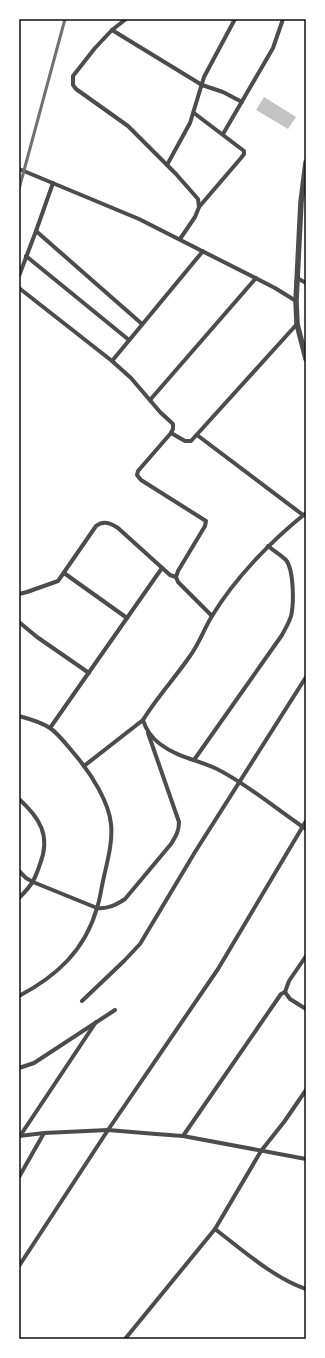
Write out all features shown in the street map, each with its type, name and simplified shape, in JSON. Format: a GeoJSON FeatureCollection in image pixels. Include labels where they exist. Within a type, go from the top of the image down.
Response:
{"type":"FeatureCollection","features":[{"type":"Feature","properties":{"kind":"street"},"geometry":{"type":"LineString","coordinates":[[126,19],[112,30],[95,48],[73,76],[73,85],[76,89],[128,126],[167,164],[194,194],[198,199],[199,207]]}},
{"type":"Feature","properties":{"kind":"street"},"geometry":{"type":"LineString","coordinates":[[167,164],[186,131],[194,113],[204,77],[235,19]]}},
{"type":"Feature","properties":{"kind":"street"},"geometry":{"type":"LineString","coordinates":[[223,134],[273,48],[283,19]]}},
{"type":"Feature","properties":{"kind":"street"},"geometry":{"type":"LineString","coordinates":[[112,30],[202,85],[223,92],[242,102]]}},
{"type":"Feature","properties":{"kind":"street"},"geometry":{"type":"LineString","coordinates":[[180,239],[195,217],[199,207],[244,154],[244,151],[241,148],[194,113]]}},
{"type":"Feature","properties":{"kind":"street"},"geometry":{"type":"LineString","coordinates":[[306,162],[301,202],[296,301],[297,324],[306,359]]}},
{"type":"Feature","properties":{"kind":"street"},"geometry":{"type":"LineString","coordinates":[[19,169],[139,219],[256,278],[296,301]]}},
{"type":"Feature","properties":{"kind":"street"},"geometry":{"type":"LineString","coordinates":[[19,276],[53,183]]}},
{"type":"Feature","properties":{"kind":"street"},"geometry":{"type":"LineString","coordinates":[[36,231],[142,324]]}},
{"type":"Feature","properties":{"kind":"street"},"geometry":{"type":"LineString","coordinates":[[112,361],[203,251]]}},
{"type":"Feature","properties":{"kind":"street"},"geometry":{"type":"LineString","coordinates":[[26,256],[129,340]]}},
{"type":"Feature","properties":{"kind":"street"},"geometry":{"type":"LineString","coordinates":[[150,400],[256,278]]}},
{"type":"Feature","properties":{"kind":"street"},"geometry":{"type":"LineString","coordinates":[[297,278],[306,283]]}},
{"type":"Feature","properties":{"kind":"street"},"geometry":{"type":"LineString","coordinates":[[19,288],[112,361],[130,378],[172,424],[173,429],[171,433],[138,471],[137,475],[141,480],[206,521],[205,526],[178,571],[176,577],[178,582],[212,616]]}},
{"type":"Feature","properties":{"kind":"street"},"geometry":{"type":"LineString","coordinates":[[171,433],[188,442],[197,435],[297,324]]}},
{"type":"Feature","properties":{"kind":"street"},"geometry":{"type":"LineString","coordinates":[[84,766],[143,720],[191,655],[212,616],[243,574],[268,546],[305,514],[197,435]]}},
{"type":"Feature","properties":{"kind":"street"},"geometry":{"type":"LineString","coordinates":[[19,594],[58,581],[96,526],[104,523],[112,524],[118,528],[170,575],[176,577]]}},
{"type":"Feature","properties":{"kind":"street"},"geometry":{"type":"LineString","coordinates":[[194,760],[282,636],[288,625],[293,604],[289,566],[285,560],[268,546]]}},
{"type":"Feature","properties":{"kind":"street"},"geometry":{"type":"LineString","coordinates":[[50,728],[162,568]]}},
{"type":"Feature","properties":{"kind":"street"},"geometry":{"type":"LineString","coordinates":[[64,573],[127,618]]}},
{"type":"Feature","properties":{"kind":"street"},"geometry":{"type":"LineString","coordinates":[[19,622],[37,637],[88,673]]}},
{"type":"Feature","properties":{"kind":"street"},"geometry":{"type":"LineString","coordinates":[[82,1001],[140,944],[195,852],[306,677]]}},
{"type":"Feature","properties":{"kind":"street"},"geometry":{"type":"LineString","coordinates":[[19,716],[50,728],[84,766],[104,799],[111,823],[110,852],[97,908],[88,931],[77,949],[64,965],[38,986],[19,996]]}},
{"type":"Feature","properties":{"kind":"street"},"geometry":{"type":"LineString","coordinates":[[19,871],[20,874],[33,882],[97,908],[105,909],[125,899],[170,844],[179,829],[179,822],[143,720]]}},
{"type":"Feature","properties":{"kind":"street"},"geometry":{"type":"LineString","coordinates":[[147,731],[160,744],[179,755],[217,769],[306,830]]}},
{"type":"Feature","properties":{"kind":"street"},"geometry":{"type":"LineString","coordinates":[[19,799],[32,810],[41,825],[45,838],[44,854],[33,882],[19,898]]}},
{"type":"Feature","properties":{"kind":"street"},"geometry":{"type":"LineString","coordinates":[[19,1266],[108,1130],[218,969],[306,821]]}},
{"type":"Feature","properties":{"kind":"street"},"geometry":{"type":"LineString","coordinates":[[183,1136],[281,994],[285,992],[289,981],[306,956]]}},
{"type":"Feature","properties":{"kind":"street"},"geometry":{"type":"LineString","coordinates":[[285,992],[290,999],[306,1009]]}},
{"type":"Feature","properties":{"kind":"street"},"geometry":{"type":"LineString","coordinates":[[19,1068],[34,1062],[115,1010]]}},
{"type":"Feature","properties":{"kind":"street"},"geometry":{"type":"LineString","coordinates":[[20,1136],[96,1022]]}},
{"type":"Feature","properties":{"kind":"street"},"geometry":{"type":"LineString","coordinates":[[125,1339],[215,1229],[262,1151],[306,1090]]}},
{"type":"Feature","properties":{"kind":"street"},"geometry":{"type":"LineString","coordinates":[[20,1136],[44,1133],[108,1130],[183,1136],[306,1159]]}},
{"type":"Feature","properties":{"kind":"street"},"geometry":{"type":"LineString","coordinates":[[19,1177],[44,1133]]}},
{"type":"Feature","properties":{"kind":"street"},"geometry":{"type":"LineString","coordinates":[[215,1229],[288,1282],[306,1289]]}},
{"type":"Feature","properties":{"kind":"building"},"geometry":{"type":"Polygon","coordinates":[[[264,97],[296,117],[288,129],[256,110],[264,97]]]}},
{"type":"Feature","properties":{"kind":"railway"},"geometry":{"type":"LineString","coordinates":[[19,189],[65,19]]}}]}
